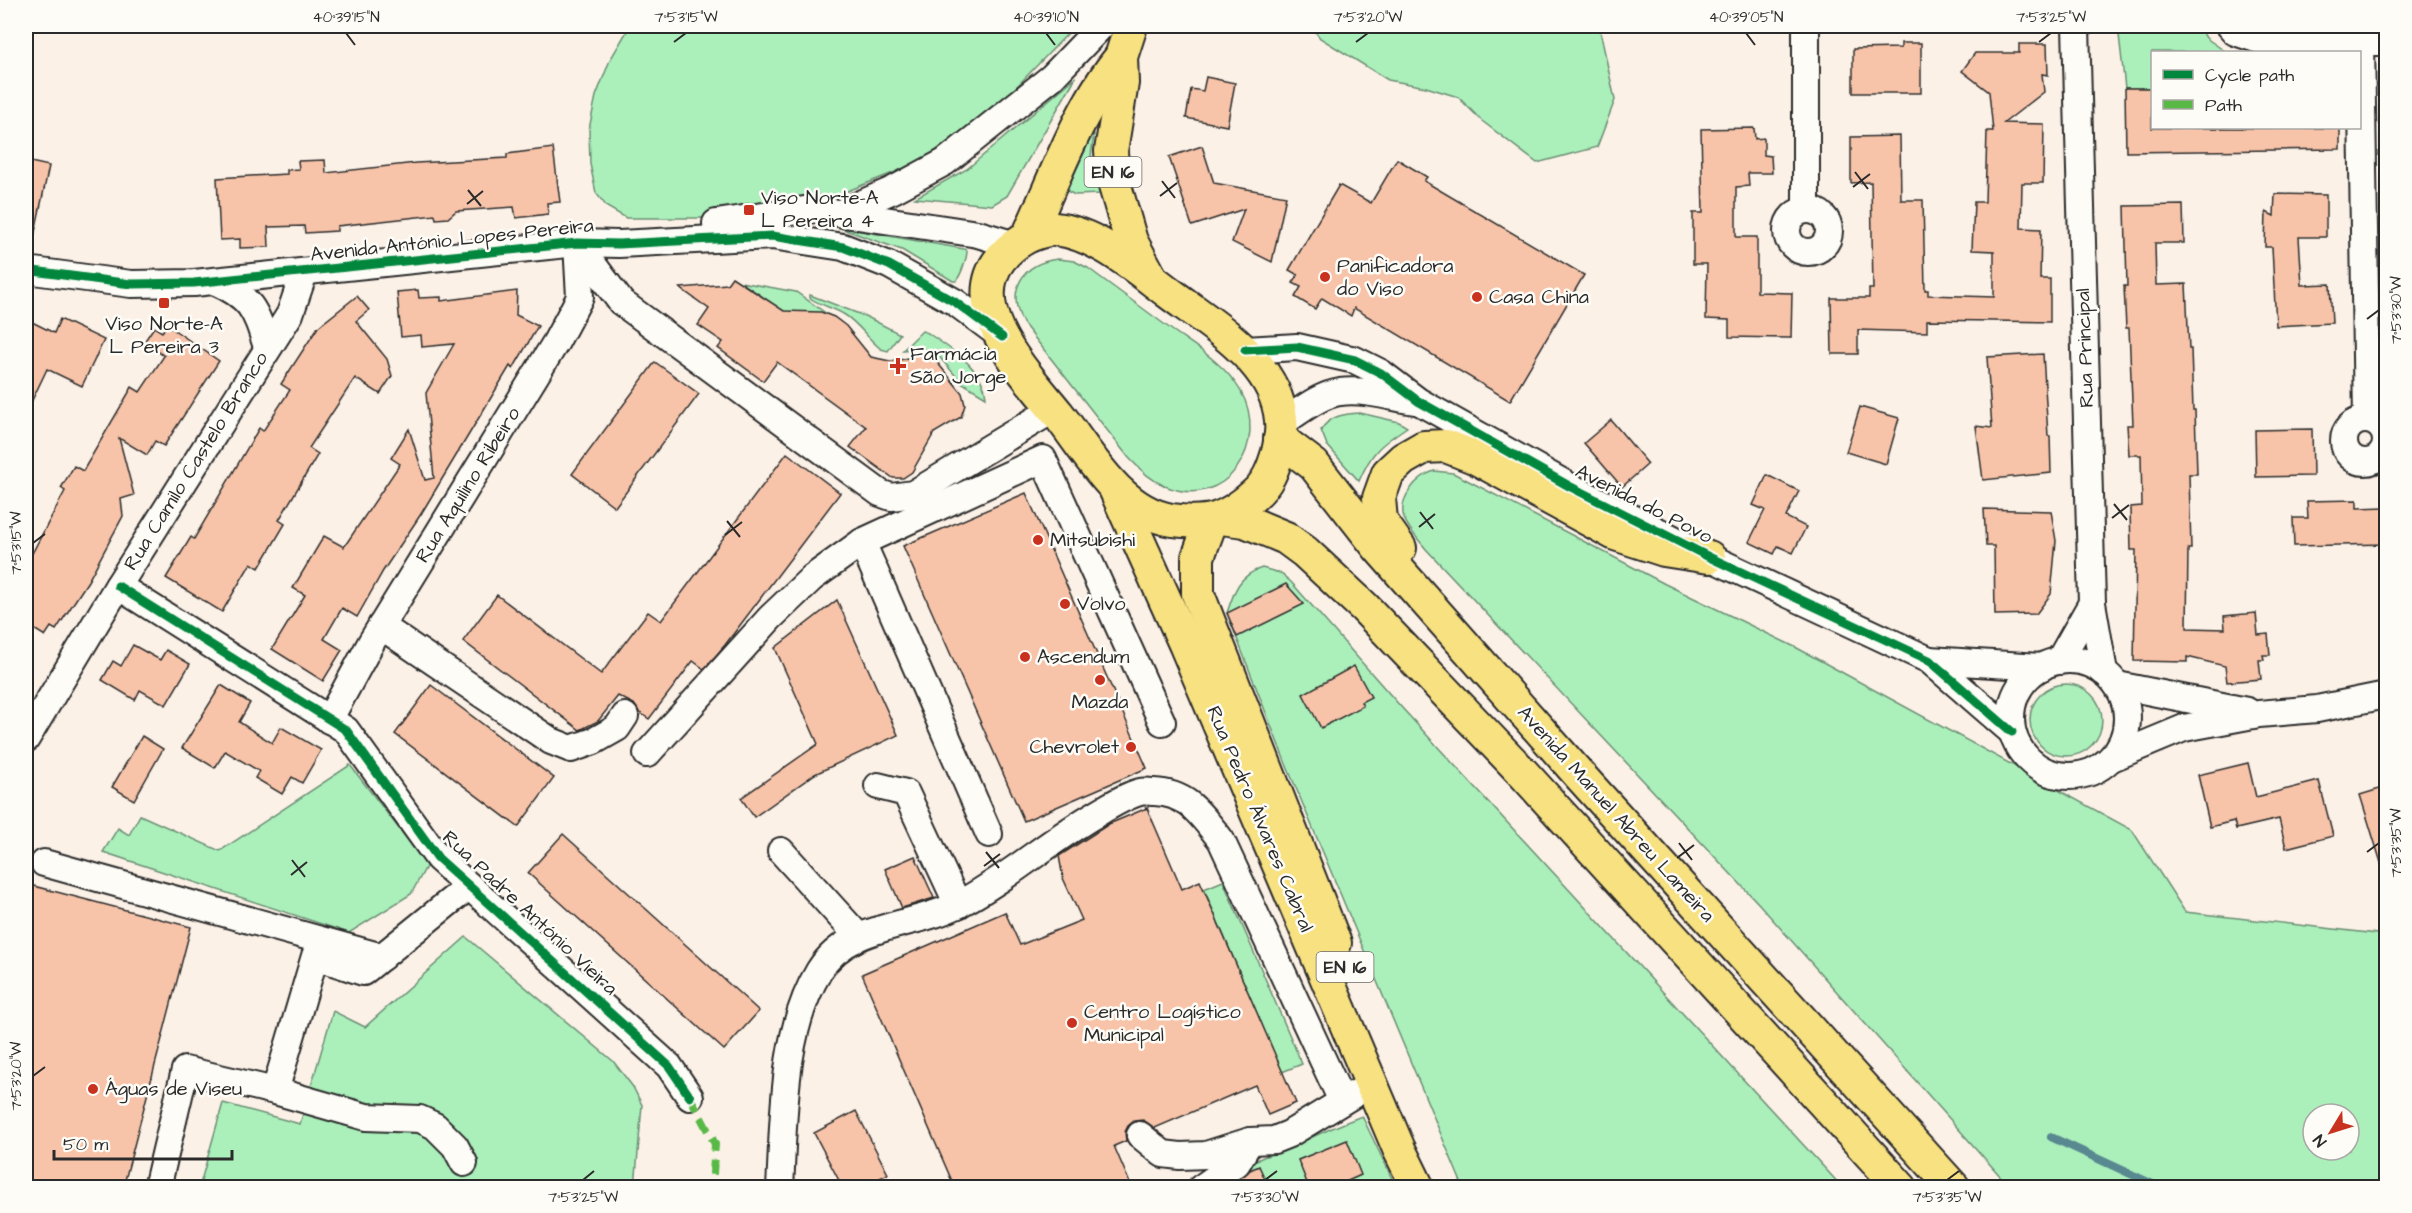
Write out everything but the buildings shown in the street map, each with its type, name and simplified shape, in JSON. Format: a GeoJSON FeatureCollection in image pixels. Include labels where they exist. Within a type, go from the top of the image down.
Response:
{"type":"FeatureCollection","features":[{"type":"Feature","properties":{"kind":"main road","name":"EN 16"},"geometry":{"type":"LineString","coordinates":[[1131,26],[1121,57],[1122,83],[1111,151],[1113,179],[1131,241],[1152,280]]}},
{"type":"Feature","properties":{"kind":"main road","name":"EN 16"},"geometry":{"type":"LineString","coordinates":[[1121,57],[1104,76],[1022,239],[997,264],[987,287],[988,306],[1002,338],[1113,485],[1132,503],[1156,516],[1186,522],[1216,520]]}},
{"type":"Feature","properties":{"kind":"main road","name":"EN 16"},"geometry":{"type":"LineString","coordinates":[[1022,239],[1055,229],[1081,234],[1152,280],[1245,350],[1259,365],[1276,401],[1281,431]]}},
{"type":"Feature","properties":{"kind":"main road"},"geometry":{"type":"LineString","coordinates":[[1216,520],[1245,503],[1263,487],[1274,466],[1281,431]]}},
{"type":"Feature","properties":{"kind":"main road","name":"Avenida Manuel Abreu Lameira"},"geometry":{"type":"LineString","coordinates":[[1281,431],[1314,465],[1378,547],[1541,732],[1954,1188]]}},
{"type":"Feature","properties":{"kind":"main road"},"geometry":{"type":"LineString","coordinates":[[1541,732],[1488,650],[1395,542],[1381,521],[1379,498],[1388,473],[1403,459],[1424,447],[1446,446],[1474,457],[1615,534],[1664,549],[1709,557]]}},
{"type":"Feature","properties":{"kind":"main road","name":"Rua Pedro Álvares Cabral"},"geometry":{"type":"LineString","coordinates":[[1113,485],[1185,644],[1418,1188]]}},
{"type":"Feature","properties":{"kind":"main road","name":"Avenida Manuel Abreu Lameira"},"geometry":{"type":"LineString","coordinates":[[1216,520],[1245,521],[1286,538],[1305,552],[1364,607],[1523,773],[1901,1188]]}},
{"type":"Feature","properties":{"kind":"main road","name":"Rua Pedro Álvares Cabral"},"geometry":{"type":"LineString","coordinates":[[1216,520],[1198,557],[1198,594],[1414,1141],[1429,1188]]}},
{"type":"Feature","properties":{"kind":"street"},"geometry":{"type":"LineString","coordinates":[[840,213],[893,190],[945,162],[1052,77],[1101,26]]}},
{"type":"Feature","properties":{"kind":"street"},"geometry":{"type":"LineString","coordinates":[[1806,26],[1806,210]]}},
{"type":"Feature","properties":{"kind":"street","name":"Rua Principal"},"geometry":{"type":"LineString","coordinates":[[2076,26],[2092,603],[2110,679]]}},
{"type":"Feature","properties":{"kind":"street"},"geometry":{"type":"LineString","coordinates":[[2230,26],[2235,33],[2265,42],[2386,42]]}},
{"type":"Feature","properties":{"kind":"street"},"geometry":{"type":"LineString","coordinates":[[2361,42],[2367,419]]}},
{"type":"Feature","properties":{"kind":"street","name":"Avenida António Lopes Pereira"},"geometry":{"type":"LineString","coordinates":[[619,243],[715,223],[811,209],[1022,239]]}},
{"type":"Feature","properties":{"kind":"street","name":"Avenida António Lopes Pereira"},"geometry":{"type":"LineString","coordinates":[[26,270],[131,284],[214,282],[577,243],[772,236],[843,246],[889,265],[955,302],[1002,338]]}},
{"type":"Feature","properties":{"kind":"street"},"geometry":{"type":"LineString","coordinates":[[577,243],[621,302],[880,493],[891,497],[913,494],[1054,409]]}},
{"type":"Feature","properties":{"kind":"street","name":"Rua Aquilino Ribeiro"},"geometry":{"type":"LineString","coordinates":[[329,720],[381,627],[556,342],[580,297],[577,243]]}},
{"type":"Feature","properties":{"kind":"street","name":"Rua Camilo Castelo Branco"},"geometry":{"type":"LineString","coordinates":[[26,739],[118,586],[250,380],[267,347],[290,314],[304,273]]}},
{"type":"Feature","properties":{"kind":"street"},"geometry":{"type":"LineString","coordinates":[[214,282],[238,292],[253,308],[267,347]]}},
{"type":"Feature","properties":{"kind":"street","name":"Avenida do Povo"},"geometry":{"type":"LineString","coordinates":[[1245,350],[1297,347],[1354,360],[1381,373],[1418,401],[1569,486],[1709,557],[1929,660],[2012,732],[2019,748],[2031,762],[2046,772],[2063,776],[2081,776],[2098,769],[2112,758],[2184,728],[2259,714],[2317,710],[2386,695]]}},
{"type":"Feature","properties":{"kind":"street","name":"Avenida do Povo"},"geometry":{"type":"LineString","coordinates":[[1281,431],[1316,401],[1339,392],[1365,392],[1418,401]]}},
{"type":"Feature","properties":{"kind":"street"},"geometry":{"type":"LineString","coordinates":[[647,754],[770,618],[812,578],[862,542],[1043,459],[1077,439]]}},
{"type":"Feature","properties":{"kind":"street"},"geometry":{"type":"LineString","coordinates":[[1043,459],[1162,722]]}},
{"type":"Feature","properties":{"kind":"street"},"geometry":{"type":"LineString","coordinates":[[862,542],[989,834]]}},
{"type":"Feature","properties":{"kind":"street","name":"Rua Padre António Vieira"},"geometry":{"type":"LineString","coordinates":[[118,586],[346,730],[438,858],[669,1066],[690,1097]]}},
{"type":"Feature","properties":{"kind":"street"},"geometry":{"type":"LineString","coordinates":[[2012,732],[2013,701],[2020,688],[2029,676],[2050,664],[2092,603]]}},
{"type":"Feature","properties":{"kind":"street"},"geometry":{"type":"LineString","coordinates":[[381,627],[551,741],[571,748],[594,741],[617,728],[625,716]]}},
{"type":"Feature","properties":{"kind":"street","name":"Avenida do Povo"},"geometry":{"type":"LineString","coordinates":[[1929,660],[2050,664],[2082,662],[2110,679],[2259,714]]}},
{"type":"Feature","properties":{"kind":"street"},"geometry":{"type":"LineString","coordinates":[[2110,679],[2126,707],[2126,731],[2121,745],[2112,758]]}},
{"type":"Feature","properties":{"kind":"street"},"geometry":{"type":"LineString","coordinates":[[878,786],[906,793],[958,905]]}},
{"type":"Feature","properties":{"kind":"street"},"geometry":{"type":"LineString","coordinates":[[780,1188],[791,1048],[807,996],[820,970],[835,952],[858,936],[903,925],[958,905],[1075,826],[1111,805],[1141,792],[1169,793],[1193,806],[1221,840],[1342,1101]]}},
{"type":"Feature","properties":{"kind":"street"},"geometry":{"type":"LineString","coordinates":[[781,851],[858,936]]}},
{"type":"Feature","properties":{"kind":"street"},"geometry":{"type":"LineString","coordinates":[[44,863],[382,957]]}},
{"type":"Feature","properties":{"kind":"street"},"geometry":{"type":"LineString","coordinates":[[275,1091],[315,956],[363,972],[469,886]]}},
{"type":"Feature","properties":{"kind":"street"},"geometry":{"type":"LineString","coordinates":[[157,1188],[185,1070],[275,1091],[366,1117],[420,1119],[435,1126],[455,1146],[464,1163]]}},
{"type":"Feature","properties":{"kind":"street"},"geometry":{"type":"LineString","coordinates":[[1140,1135],[1163,1154],[1206,1155],[1250,1141],[1274,1140],[1289,1134],[1372,1084]]}},
{"type":"Feature","properties":{"kind":"street"},"geometry":{"type":"LineString","coordinates":[[1201,1188],[1237,1163],[1250,1141]]}},
{"type":"Feature","properties":{"kind":"green space"},"geometry":{"type":"Polygon","coordinates":[[[630,26],[1075,26],[995,109],[918,163],[840,194],[785,209],[724,218],[626,218],[607,207],[596,193],[590,164],[589,129],[596,96],[610,60],[630,26]]]}},
{"type":"Feature","properties":{"kind":"green space"},"geometry":{"type":"Polygon","coordinates":[[[1311,26],[1599,26],[1615,100],[1597,147],[1537,163],[1482,121],[1458,97],[1426,87],[1388,80],[1320,38],[1311,26]]]}},
{"type":"Feature","properties":{"kind":"green space"},"geometry":{"type":"Polygon","coordinates":[[[2118,26],[2199,26],[2206,38],[2225,51],[2151,51],[2151,88],[2125,88],[2118,26]]]}},
{"type":"Feature","properties":{"kind":"green space"},"geometry":{"type":"Polygon","coordinates":[[[1076,77],[1007,196],[992,205],[915,198],[967,169],[1076,77]]]}},
{"type":"Feature","properties":{"kind":"green space"},"geometry":{"type":"Polygon","coordinates":[[[1087,134],[1094,134],[1091,156],[1100,194],[1075,195],[1067,191],[1087,134]]]}},
{"type":"Feature","properties":{"kind":"green space"},"geometry":{"type":"Polygon","coordinates":[[[837,227],[964,249],[967,251],[966,258],[962,271],[956,281],[953,281],[902,250],[837,227]]]}},
{"type":"Feature","properties":{"kind":"green space"},"geometry":{"type":"Polygon","coordinates":[[[1058,259],[1074,261],[1088,268],[1209,357],[1234,381],[1248,410],[1250,431],[1246,451],[1237,468],[1224,481],[1207,489],[1187,492],[1160,484],[1141,470],[1129,458],[1023,323],[1016,300],[1021,280],[1035,266],[1058,259]]]}},
{"type":"Feature","properties":{"kind":"green space"},"geometry":{"type":"Polygon","coordinates":[[[741,282],[796,292],[827,314],[784,311],[741,282]]]}},
{"type":"Feature","properties":{"kind":"green space"},"geometry":{"type":"Polygon","coordinates":[[[810,295],[867,317],[900,334],[888,351],[881,349],[841,312],[814,301],[810,295]]]}},
{"type":"Feature","properties":{"kind":"green space"},"geometry":{"type":"Polygon","coordinates":[[[922,331],[946,346],[973,368],[984,387],[986,397],[961,382],[935,352],[919,348],[903,350],[922,331]]]}},
{"type":"Feature","properties":{"kind":"green space"},"geometry":{"type":"Polygon","coordinates":[[[1360,413],[1399,422],[1407,427],[1378,450],[1368,462],[1359,481],[1327,445],[1321,430],[1333,418],[1360,413]]]}},
{"type":"Feature","properties":{"kind":"green space"},"geometry":{"type":"Polygon","coordinates":[[[1434,471],[1453,473],[1665,584],[1797,648],[2132,830],[2185,912],[2386,935],[2386,1187],[2010,1187],[1759,904],[1426,549],[1408,526],[1403,511],[1406,496],[1421,478],[1434,471]]]}},
{"type":"Feature","properties":{"kind":"green space"},"geometry":{"type":"Polygon","coordinates":[[[1262,568],[1280,573],[1291,582],[1402,708],[1842,1187],[1463,1187],[1286,764],[1227,613],[1238,585],[1248,575],[1262,568]]]}},
{"type":"Feature","properties":{"kind":"green space"},"geometry":{"type":"Polygon","coordinates":[[[2073,684],[2092,694],[2100,706],[2102,720],[2100,734],[2092,746],[2080,754],[2059,756],[2040,746],[2032,734],[2030,713],[2040,694],[2052,686],[2073,684]]]}},
{"type":"Feature","properties":{"kind":"green space"},"geometry":{"type":"Polygon","coordinates":[[[350,765],[427,865],[411,894],[349,933],[103,852],[118,828],[129,835],[140,815],[220,851],[350,765]]]}},
{"type":"Feature","properties":{"kind":"green space"},"geometry":{"type":"Polygon","coordinates":[[[1223,881],[1302,1064],[1282,1072],[1204,889],[1223,881]]]}},
{"type":"Feature","properties":{"kind":"green space"},"geometry":{"type":"Polygon","coordinates":[[[466,937],[613,1061],[633,1087],[642,1105],[635,1187],[199,1188],[223,1103],[300,1124],[333,1011],[365,1027],[466,937]]]}},
{"type":"Feature","properties":{"kind":"green space"},"geometry":{"type":"Polygon","coordinates":[[[1362,1116],[1396,1187],[1251,1187],[1244,1173],[1245,1166],[1362,1116]]]}},
{"type":"Feature","properties":{"kind":"waterway"},"geometry":{"type":"LineString","coordinates":[[2051,1137],[2161,1188]]}},
{"type":"Feature","properties":{"kind":"marked path"},"geometry":{"type":"LineString","coordinates":[[690,1097],[715,1144],[712,1188]]}},
{"type":"Feature","properties":{"kind":"cycle path"},"geometry":{"type":"LineString","coordinates":[[26,270],[131,284],[194,283],[577,243],[619,244],[772,236],[843,247],[889,265],[955,302],[1002,337]]}},
{"type":"Feature","properties":{"kind":"cycle path"},"geometry":{"type":"LineString","coordinates":[[1245,350],[1297,347],[1355,360],[1381,373],[1418,401],[1569,486],[1709,557],[1929,660],[2012,732]]}},
{"type":"Feature","properties":{"kind":"cycle path"},"geometry":{"type":"LineString","coordinates":[[118,586],[346,730],[438,858],[669,1066],[690,1097]]}},
{"type":"Feature","properties":{"kind":"place","name":"Viso Norte-A L Pereira 4"},"geometry":{"type":"Point","coordinates":[749,210]}},
{"type":"Feature","properties":{"kind":"place","name":"Panificadora do Viso"},"geometry":{"type":"Point","coordinates":[1325,277]}},
{"type":"Feature","properties":{"kind":"place","name":"Casa China"},"geometry":{"type":"Point","coordinates":[1477,297]}},
{"type":"Feature","properties":{"kind":"place","name":"Viso Norte-A L Pereira 3"},"geometry":{"type":"Point","coordinates":[164,303]}},
{"type":"Feature","properties":{"kind":"place","name":"Farmácia São Jorge"},"geometry":{"type":"Point","coordinates":[898,366]}},
{"type":"Feature","properties":{"kind":"place","name":"Mitsubishi"},"geometry":{"type":"Point","coordinates":[1038,540]}},
{"type":"Feature","properties":{"kind":"place","name":"Volvo"},"geometry":{"type":"Point","coordinates":[1065,604]}},
{"type":"Feature","properties":{"kind":"place","name":"Ascendum"},"geometry":{"type":"Point","coordinates":[1025,657]}},
{"type":"Feature","properties":{"kind":"place","name":"Mazda"},"geometry":{"type":"Point","coordinates":[1100,680]}},
{"type":"Feature","properties":{"kind":"place","name":"Chevrolet"},"geometry":{"type":"Point","coordinates":[1131,747]}},
{"type":"Feature","properties":{"kind":"place","name":"Centro Logístico Municipal"},"geometry":{"type":"Point","coordinates":[1072,1023]}},
{"type":"Feature","properties":{"kind":"place","name":"Águas de Viseu"},"geometry":{"type":"Point","coordinates":[93,1089]}}]}
